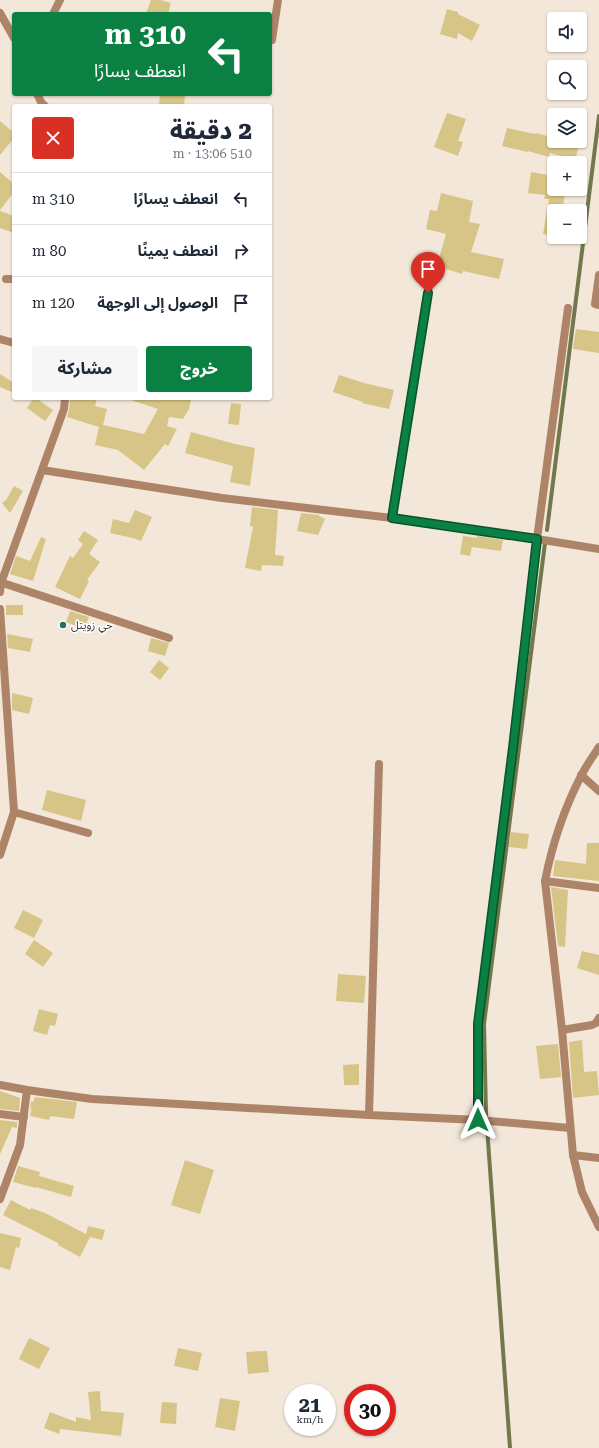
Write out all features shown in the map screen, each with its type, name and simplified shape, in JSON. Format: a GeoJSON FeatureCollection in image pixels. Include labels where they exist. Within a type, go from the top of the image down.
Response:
{"type":"FeatureCollection","features":[{"type":"Feature","properties":{"kind":"street"},"geometry":{"type":"LineString","coordinates":[[54,12],[60,0]]}},
{"type":"Feature","properties":{"kind":"street"},"geometry":{"type":"LineString","coordinates":[[272,40],[278,0]]}},
{"type":"Feature","properties":{"kind":"street"},"geometry":{"type":"LineString","coordinates":[[0,13],[12,34]]}},
{"type":"Feature","properties":{"kind":"street"},"geometry":{"type":"LineString","coordinates":[[599,275],[595,304],[599,305]]}},
{"type":"Feature","properties":{"kind":"street"},"geometry":{"type":"LineString","coordinates":[[392,518],[430,278]]}},
{"type":"Feature","properties":{"kind":"street"},"geometry":{"type":"LineString","coordinates":[[478,1120],[478,1024],[513,748],[537,539],[568,308]]}},
{"type":"Feature","properties":{"kind":"street"},"geometry":{"type":"LineString","coordinates":[[0,339],[12,342]]}},
{"type":"Feature","properties":{"kind":"street"},"geometry":{"type":"LineString","coordinates":[[0,592],[0,582],[64,409],[65,400]]}},
{"type":"Feature","properties":{"kind":"street"},"geometry":{"type":"LineString","coordinates":[[42,470],[222,498],[392,518],[599,549]]}},
{"type":"Feature","properties":{"kind":"street"},"geometry":{"type":"LineString","coordinates":[[0,582],[169,638]]}},
{"type":"Feature","properties":{"kind":"street"},"geometry":{"type":"LineString","coordinates":[[0,609],[14,812],[0,855]]}},
{"type":"Feature","properties":{"kind":"street"},"geometry":{"type":"LineString","coordinates":[[599,747],[581,775],[557,830],[545,882],[562,1030],[573,1155],[582,1192],[599,1228]]}},
{"type":"Feature","properties":{"kind":"street"},"geometry":{"type":"LineString","coordinates":[[369,1115],[379,764]]}},
{"type":"Feature","properties":{"kind":"street"},"geometry":{"type":"LineString","coordinates":[[581,775],[599,791]]}},
{"type":"Feature","properties":{"kind":"street"},"geometry":{"type":"LineString","coordinates":[[14,812],[88,833]]}},
{"type":"Feature","properties":{"kind":"street"},"geometry":{"type":"LineString","coordinates":[[545,882],[599,888]]}},
{"type":"Feature","properties":{"kind":"street"},"geometry":{"type":"LineString","coordinates":[[562,1030],[592,1025],[596,1023],[599,1018]]}},
{"type":"Feature","properties":{"kind":"street"},"geometry":{"type":"LineString","coordinates":[[0,1084],[27,1090],[92,1099],[478,1120],[570,1128]]}},
{"type":"Feature","properties":{"kind":"street"},"geometry":{"type":"LineString","coordinates":[[0,1199],[20,1145],[27,1090]]}},
{"type":"Feature","properties":{"kind":"street"},"geometry":{"type":"LineString","coordinates":[[0,1114],[24,1116]]}},
{"type":"Feature","properties":{"kind":"street"},"geometry":{"type":"LineString","coordinates":[[573,1155],[599,1158]]}},
{"type":"Feature","properties":{"kind":"building"},"geometry":{"type":"Polygon","coordinates":[[[151,0],[160,0],[171,3],[169,12],[147,12],[151,0]]]}},
{"type":"Feature","properties":{"kind":"building"},"geometry":{"type":"Polygon","coordinates":[[[447,9],[458,12],[458,14],[480,25],[472,41],[458,33],[457,39],[440,34],[447,9]]]}},
{"type":"Feature","properties":{"kind":"building"},"geometry":{"type":"Polygon","coordinates":[[[160,96],[185,96],[184,104],[159,104],[160,96]]]}},
{"type":"Feature","properties":{"kind":"building"},"geometry":{"type":"Polygon","coordinates":[[[447,113],[466,119],[458,141],[463,142],[458,156],[434,147],[447,113]]]}},
{"type":"Feature","properties":{"kind":"building"},"geometry":{"type":"Polygon","coordinates":[[[0,121],[12,131],[12,140],[0,155],[0,121]]]}},
{"type":"Feature","properties":{"kind":"building"},"geometry":{"type":"Polygon","coordinates":[[[507,128],[547,136],[547,148],[578,148],[576,156],[561,156],[550,153],[549,156],[547,156],[502,146],[507,128]]]}},
{"type":"Feature","properties":{"kind":"building"},"geometry":{"type":"Polygon","coordinates":[[[0,172],[12,182],[12,195],[0,210],[0,172]]]}},
{"type":"Feature","properties":{"kind":"building"},"geometry":{"type":"Polygon","coordinates":[[[531,172],[547,175],[547,196],[565,196],[563,204],[548,204],[549,199],[544,199],[545,195],[528,193],[531,172]]]}},
{"type":"Feature","properties":{"kind":"building"},"geometry":{"type":"Polygon","coordinates":[[[441,193],[473,201],[469,222],[480,224],[471,252],[504,259],[499,279],[463,271],[462,274],[437,266],[436,268],[422,265],[424,254],[439,257],[438,262],[446,234],[426,229],[430,210],[437,211],[441,193]]]}},
{"type":"Feature","properties":{"kind":"building"},"geometry":{"type":"Polygon","coordinates":[[[0,211],[12,215],[12,232],[0,228],[0,211]]]}},
{"type":"Feature","properties":{"kind":"building"},"geometry":{"type":"Polygon","coordinates":[[[547,211],[547,235],[543,234],[547,211]]]}},
{"type":"Feature","properties":{"kind":"building"},"geometry":{"type":"Polygon","coordinates":[[[576,329],[599,332],[599,353],[573,349],[576,329]]]}},
{"type":"Feature","properties":{"kind":"building"},"geometry":{"type":"Polygon","coordinates":[[[0,374],[12,382],[12,392],[0,387],[0,374]]]}},
{"type":"Feature","properties":{"kind":"building"},"geometry":{"type":"Polygon","coordinates":[[[339,375],[394,390],[389,409],[362,403],[363,402],[333,392],[339,375]]]}},
{"type":"Feature","properties":{"kind":"building"},"geometry":{"type":"Polygon","coordinates":[[[32,400],[38,400],[53,410],[45,421],[27,408],[32,400]]]}},
{"type":"Feature","properties":{"kind":"building"},"geometry":{"type":"Polygon","coordinates":[[[70,400],[96,400],[95,406],[107,409],[103,425],[144,434],[158,409],[131,400],[191,400],[189,409],[183,419],[169,417],[167,426],[177,429],[168,446],[165,444],[144,470],[118,450],[95,445],[99,427],[67,417],[70,400]]]}},
{"type":"Feature","properties":{"kind":"building"},"geometry":{"type":"Polygon","coordinates":[[[231,403],[241,404],[239,425],[228,424],[231,403]]]}},
{"type":"Feature","properties":{"kind":"building"},"geometry":{"type":"Polygon","coordinates":[[[191,432],[255,448],[250,486],[230,482],[233,466],[185,453],[191,432]]]}},
{"type":"Feature","properties":{"kind":"building"},"geometry":{"type":"Polygon","coordinates":[[[14,486],[23,491],[10,513],[2,503],[6,500],[14,486]]]}},
{"type":"Feature","properties":{"kind":"building"},"geometry":{"type":"Polygon","coordinates":[[[252,507],[278,510],[275,555],[284,556],[283,566],[262,565],[261,571],[245,568],[253,527],[250,526],[252,507]]]}},
{"type":"Feature","properties":{"kind":"building"},"geometry":{"type":"Polygon","coordinates":[[[135,510],[152,517],[141,541],[110,533],[113,519],[129,523],[135,510]]]}},
{"type":"Feature","properties":{"kind":"building"},"geometry":{"type":"Polygon","coordinates":[[[301,513],[319,515],[325,519],[318,535],[297,531],[301,513]]]}},
{"type":"Feature","properties":{"kind":"building"},"geometry":{"type":"Polygon","coordinates":[[[84,531],[98,540],[89,554],[100,562],[87,580],[89,581],[80,599],[55,587],[70,556],[73,558],[83,544],[78,540],[84,531]]]}},
{"type":"Feature","properties":{"kind":"building"},"geometry":{"type":"Polygon","coordinates":[[[463,536],[477,538],[477,536],[503,540],[501,551],[472,547],[470,556],[460,554],[463,536]]]}},
{"type":"Feature","properties":{"kind":"building"},"geometry":{"type":"Polygon","coordinates":[[[41,537],[46,539],[33,581],[10,574],[16,556],[30,561],[41,537]]]}},
{"type":"Feature","properties":{"kind":"building"},"geometry":{"type":"Polygon","coordinates":[[[6,605],[23,605],[23,615],[6,615],[6,605]]]}},
{"type":"Feature","properties":{"kind":"building"},"geometry":{"type":"Polygon","coordinates":[[[70,611],[89,617],[84,629],[66,622],[70,611]]]}},
{"type":"Feature","properties":{"kind":"building"},"geometry":{"type":"Polygon","coordinates":[[[7,634],[33,639],[30,652],[8,648],[7,634]]]}},
{"type":"Feature","properties":{"kind":"building"},"geometry":{"type":"Polygon","coordinates":[[[151,638],[169,643],[165,656],[148,651],[151,638]]]}},
{"type":"Feature","properties":{"kind":"building"},"geometry":{"type":"Polygon","coordinates":[[[159,660],[169,668],[160,680],[150,672],[159,660]]]}},
{"type":"Feature","properties":{"kind":"building"},"geometry":{"type":"Polygon","coordinates":[[[12,693],[33,698],[29,714],[12,710],[12,693]]]}},
{"type":"Feature","properties":{"kind":"building"},"geometry":{"type":"Polygon","coordinates":[[[47,790],[86,800],[81,821],[42,810],[47,790]]]}},
{"type":"Feature","properties":{"kind":"building"},"geometry":{"type":"Polygon","coordinates":[[[510,832],[529,834],[527,849],[509,847],[510,832]]]}},
{"type":"Feature","properties":{"kind":"building"},"geometry":{"type":"Polygon","coordinates":[[[587,843],[599,843],[599,881],[553,876],[555,860],[586,864],[587,843]]]}},
{"type":"Feature","properties":{"kind":"building"},"geometry":{"type":"Polygon","coordinates":[[[551,887],[568,890],[565,947],[558,946],[551,887]]]}},
{"type":"Feature","properties":{"kind":"building"},"geometry":{"type":"Polygon","coordinates":[[[23,910],[43,920],[34,938],[14,928],[23,910]]]}},
{"type":"Feature","properties":{"kind":"building"},"geometry":{"type":"Polygon","coordinates":[[[34,940],[53,953],[43,967],[25,954],[34,940]]]}},
{"type":"Feature","properties":{"kind":"building"},"geometry":{"type":"Polygon","coordinates":[[[582,951],[599,955],[599,975],[577,968],[582,951]]]}},
{"type":"Feature","properties":{"kind":"building"},"geometry":{"type":"Polygon","coordinates":[[[338,974],[366,976],[364,1003],[336,1001],[338,974]]]}},
{"type":"Feature","properties":{"kind":"building"},"geometry":{"type":"Polygon","coordinates":[[[39,1009],[58,1014],[55,1026],[50,1025],[47,1035],[33,1031],[39,1009]]]}},
{"type":"Feature","properties":{"kind":"building"},"geometry":{"type":"Polygon","coordinates":[[[582,1040],[584,1072],[597,1071],[599,1095],[573,1098],[569,1042],[582,1040]]]}},
{"type":"Feature","properties":{"kind":"building"},"geometry":{"type":"Polygon","coordinates":[[[558,1044],[561,1077],[540,1079],[536,1046],[558,1044]]]}},
{"type":"Feature","properties":{"kind":"building"},"geometry":{"type":"Polygon","coordinates":[[[359,1064],[359,1085],[344,1085],[343,1065],[359,1064]]]}},
{"type":"Feature","properties":{"kind":"building"},"geometry":{"type":"Polygon","coordinates":[[[0,1091],[20,1098],[19,1111],[0,1109],[0,1091]]]}},
{"type":"Feature","properties":{"kind":"building"},"geometry":{"type":"Polygon","coordinates":[[[35,1097],[77,1102],[74,1119],[50,1116],[49,1120],[30,1116],[32,1107],[30,1110],[31,1101],[33,1102],[35,1097]]]}},
{"type":"Feature","properties":{"kind":"building"},"geometry":{"type":"Polygon","coordinates":[[[0,1120],[17,1122],[17,1128],[12,1127],[0,1154],[0,1120]]]}},
{"type":"Feature","properties":{"kind":"building"},"geometry":{"type":"Polygon","coordinates":[[[185,1160],[214,1170],[200,1214],[171,1205],[185,1160]]]}},
{"type":"Feature","properties":{"kind":"building"},"geometry":{"type":"Polygon","coordinates":[[[18,1166],[40,1172],[39,1176],[74,1186],[71,1197],[13,1182],[18,1166]]]}},
{"type":"Feature","properties":{"kind":"building"},"geometry":{"type":"Polygon","coordinates":[[[11,1200],[30,1210],[31,1208],[45,1213],[86,1234],[88,1226],[105,1230],[102,1240],[90,1237],[80,1257],[58,1245],[58,1243],[3,1215],[11,1200]]]}},
{"type":"Feature","properties":{"kind":"building"},"geometry":{"type":"Polygon","coordinates":[[[0,1233],[21,1238],[19,1248],[16,1247],[10,1270],[0,1267],[0,1233]]]}},
{"type":"Feature","properties":{"kind":"building"},"geometry":{"type":"Polygon","coordinates":[[[29,1338],[50,1348],[39,1369],[19,1359],[29,1338]]]}},
{"type":"Feature","properties":{"kind":"building"},"geometry":{"type":"Polygon","coordinates":[[[178,1348],[202,1353],[198,1371],[174,1366],[178,1348]]]}},
{"type":"Feature","properties":{"kind":"building"},"geometry":{"type":"Polygon","coordinates":[[[267,1351],[269,1372],[248,1374],[246,1352],[267,1351]]]}},
{"type":"Feature","properties":{"kind":"building"},"geometry":{"type":"Polygon","coordinates":[[[100,1391],[101,1411],[124,1413],[121,1436],[60,1429],[59,1434],[44,1428],[50,1412],[76,1422],[76,1417],[91,1420],[88,1392],[100,1391]]]}},
{"type":"Feature","properties":{"kind":"building"},"geometry":{"type":"Polygon","coordinates":[[[220,1398],[240,1401],[235,1431],[215,1427],[220,1398]]]}},
{"type":"Feature","properties":{"kind":"building"},"geometry":{"type":"Polygon","coordinates":[[[162,1402],[177,1403],[176,1424],[160,1423],[162,1402]]]}},
{"type":"Feature","properties":{"kind":"waterway"},"geometry":{"type":"LineString","coordinates":[[547,530],[599,116]]}},
{"type":"Feature","properties":{"kind":"waterway"},"geometry":{"type":"LineString","coordinates":[[486,1115],[484,1024],[545,543]]}},
{"type":"Feature","properties":{"kind":"waterway"},"geometry":{"type":"LineString","coordinates":[[487,1127],[510,1448]]}},
{"type":"Feature","properties":{"kind":"place","name":"حي زويتل"},"geometry":{"type":"Point","coordinates":[63,625]}},
{"type":"Feature","properties":{"kind":"route"},"geometry":{"type":"LineString","coordinates":[[428,293],[392,518],[537,539],[513,748],[478,1024],[478,1120]]}}]}
